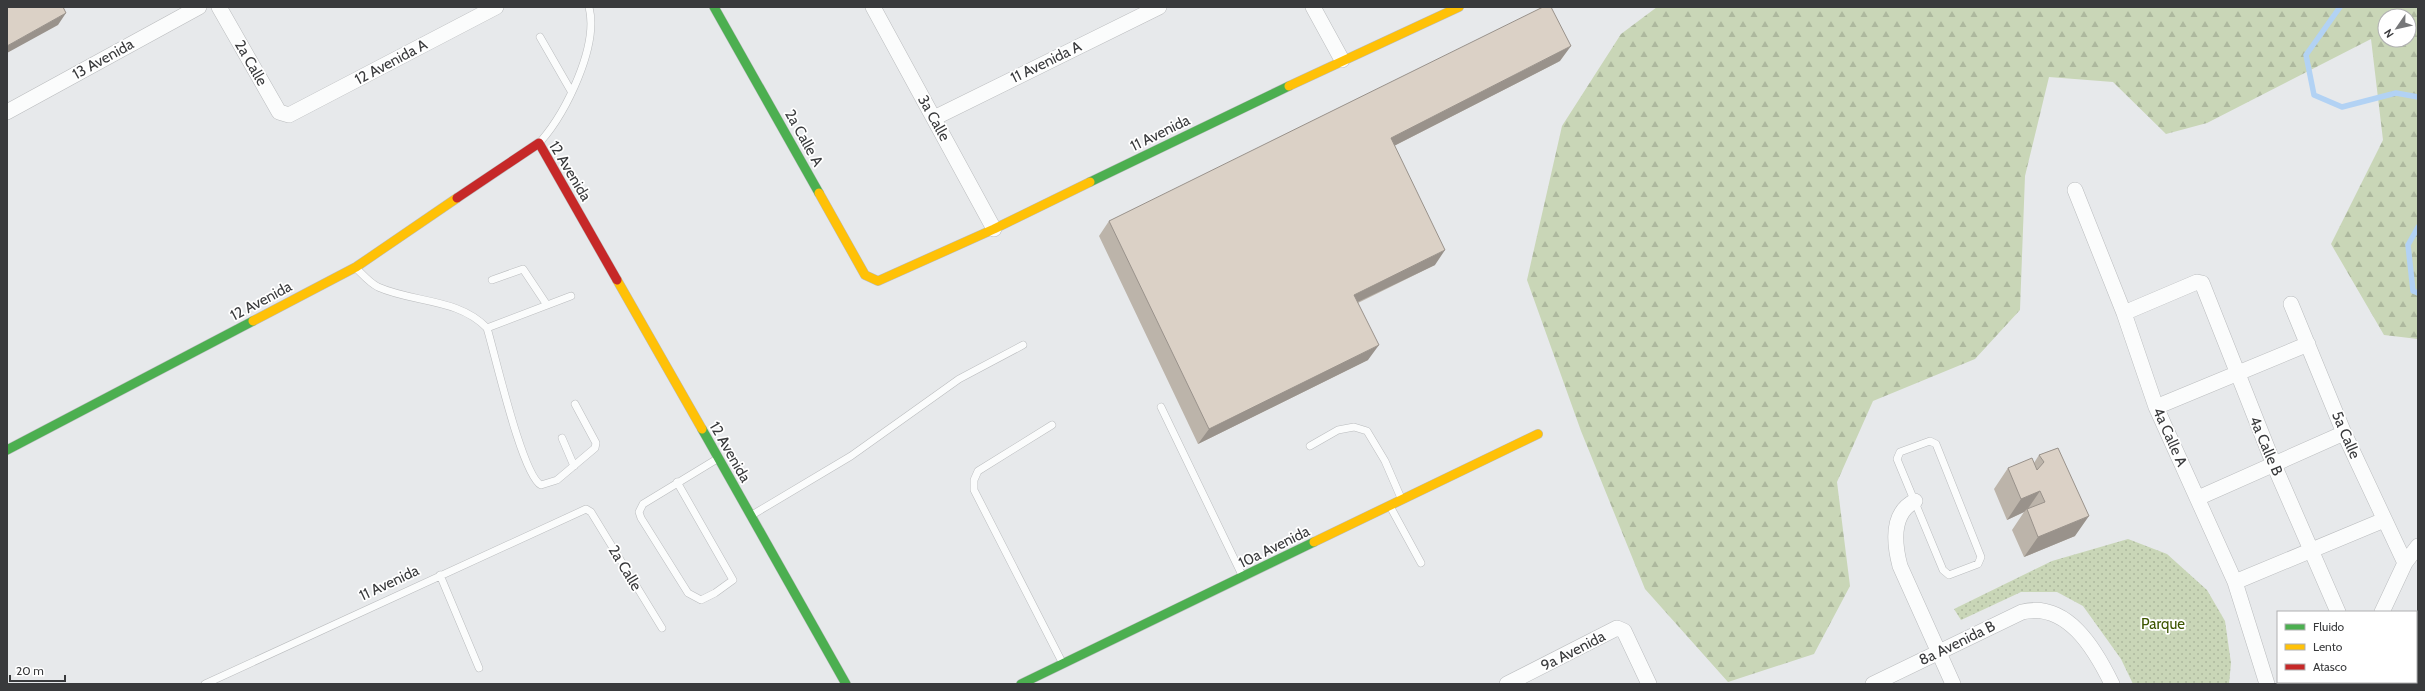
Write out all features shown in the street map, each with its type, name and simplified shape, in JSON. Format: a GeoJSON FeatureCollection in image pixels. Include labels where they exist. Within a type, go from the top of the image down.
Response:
{"type":"FeatureCollection","features":[{"type":"Feature","properties":{"kind":"street","name":"13 Avenida"},"geometry":{"type":"LineString","coordinates":[[7,112],[199,7]]}},
{"type":"Feature","properties":{"kind":"street","name":"2a Calle"},"geometry":{"type":"LineString","coordinates":[[219,7],[279,112],[285,115]]}},
{"type":"Feature","properties":{"kind":"street","name":"12 Avenida A"},"geometry":{"type":"LineString","coordinates":[[285,115],[293,114],[496,7]]}},
{"type":"Feature","properties":{"kind":"street","name":"2a Calle A"},"geometry":{"type":"LineString","coordinates":[[714,7],[865,275],[872,280]]}},
{"type":"Feature","properties":{"kind":"street","name":"3a Calle"},"geometry":{"type":"LineString","coordinates":[[873,7],[994,229]]}},
{"type":"Feature","properties":{"kind":"street","name":"11 Avenida A"},"geometry":{"type":"LineString","coordinates":[[934,118],[1159,7]]}},
{"type":"Feature","properties":{"kind":"street"},"geometry":{"type":"LineString","coordinates":[[1313,7],[1342,60]]}},
{"type":"Feature","properties":{"kind":"street","name":"11 Avenida"},"geometry":{"type":"LineString","coordinates":[[872,280],[883,280],[994,229],[1342,60],[1459,7]]}},
{"type":"Feature","properties":{"kind":"street","name":"12 Avenida"},"geometry":{"type":"LineString","coordinates":[[7,450],[356,267],[539,143],[846,684]]}},
{"type":"Feature","properties":{"kind":"street","name":"4a Calle A"},"geometry":{"type":"LineString","coordinates":[[2075,190],[2124,313],[2156,407],[2235,582],[2268,684]]}},
{"type":"Feature","properties":{"kind":"street","name":"4a Calle B"},"geometry":{"type":"LineString","coordinates":[[2124,313],[2197,282],[2202,283],[2237,375],[2274,465],[2338,611]]}},
{"type":"Feature","properties":{"kind":"street","name":"5a Calle"},"geometry":{"type":"LineString","coordinates":[[2291,304],[2344,433],[2405,563]]}},
{"type":"Feature","properties":{"kind":"street"},"geometry":{"type":"LineString","coordinates":[[2156,407],[2237,375],[2308,344]]}},
{"type":"Feature","properties":{"kind":"street"},"geometry":{"type":"LineString","coordinates":[[2198,498],[2344,433]]}},
{"type":"Feature","properties":{"kind":"street","name":"10a Avenida"},"geometry":{"type":"LineString","coordinates":[[1021,684],[1538,434]]}},
{"type":"Feature","properties":{"kind":"street"},"geometry":{"type":"LineString","coordinates":[[1915,501],[1905,507],[1899,518],[1896,538],[1896,552],[1900,566],[1938,652],[1954,684]]}},
{"type":"Feature","properties":{"kind":"street"},"geometry":{"type":"LineString","coordinates":[[2235,582],[2312,552],[2384,520]]}},
{"type":"Feature","properties":{"kind":"street"},"geometry":{"type":"LineString","coordinates":[[2382,611],[2405,563],[2418,546]]}},
{"type":"Feature","properties":{"kind":"street","name":"8a Avenida B"},"geometry":{"type":"LineString","coordinates":[[1873,684],[2022,612],[2042,610],[2060,617],[2076,629],[2099,658],[2112,684]]}},
{"type":"Feature","properties":{"kind":"street","name":"9a Avenida"},"geometry":{"type":"LineString","coordinates":[[1507,684],[1617,628],[1624,631],[1649,684]]}},
{"type":"Feature","properties":{"kind":"lane"},"geometry":{"type":"LineString","coordinates":[[539,143],[557,120],[571,91],[590,38],[592,20],[589,7]]}},
{"type":"Feature","properties":{"kind":"lane"},"geometry":{"type":"LineString","coordinates":[[540,37],[571,91]]}},
{"type":"Feature","properties":{"kind":"lane"},"geometry":{"type":"LineString","coordinates":[[356,267],[368,280],[378,287],[452,306],[475,316],[486,328],[514,425],[533,477],[542,485],[557,480],[590,454],[596,443],[575,404]]}},
{"type":"Feature","properties":{"kind":"lane"},"geometry":{"type":"LineString","coordinates":[[492,280],[523,269],[547,305]]}},
{"type":"Feature","properties":{"kind":"lane"},"geometry":{"type":"LineString","coordinates":[[486,328],[571,296]]}},
{"type":"Feature","properties":{"kind":"lane"},"geometry":{"type":"LineString","coordinates":[[750,516],[851,456],[959,379],[1023,345]]}},
{"type":"Feature","properties":{"kind":"lane"},"geometry":{"type":"LineString","coordinates":[[1161,407],[1242,577]]}},
{"type":"Feature","properties":{"kind":"lane"},"geometry":{"type":"LineString","coordinates":[[1052,425],[978,471],[974,480],[974,490],[1063,664]]}},
{"type":"Feature","properties":{"kind":"lane"},"geometry":{"type":"LineString","coordinates":[[1310,446],[1338,430],[1354,427],[1367,431],[1385,461],[1402,500]]}},
{"type":"Feature","properties":{"kind":"lane"},"geometry":{"type":"LineString","coordinates":[[562,438],[574,466]]}},
{"type":"Feature","properties":{"kind":"lane"},"geometry":{"type":"LineString","coordinates":[[1932,441],[1936,444],[1981,554],[1979,563],[1952,574],[1945,573],[1915,501],[1898,456],[1900,452],[1932,441]]}},
{"type":"Feature","properties":{"kind":"lane"},"geometry":{"type":"LineString","coordinates":[[677,482],[732,580],[716,593],[701,600],[688,593],[640,518],[640,512],[643,504],[677,482],[718,458]]}},
{"type":"Feature","properties":{"kind":"lane"},"geometry":{"type":"LineString","coordinates":[[1390,506],[1421,563]]}},
{"type":"Feature","properties":{"kind":"lane","name":"11 Avenida"},"geometry":{"type":"LineString","coordinates":[[205,684],[586,509]]}},
{"type":"Feature","properties":{"kind":"lane","name":"2a Calle"},"geometry":{"type":"LineString","coordinates":[[586,509],[591,512],[662,628]]}},
{"type":"Feature","properties":{"kind":"lane"},"geometry":{"type":"LineString","coordinates":[[440,575],[479,668]]}},
{"type":"Feature","properties":{"kind":"green space"},"geometry":{"type":"Polygon","coordinates":[[[1657,7],[2418,7],[2418,339],[2384,335],[2331,244],[2383,140],[2371,39],[2207,123],[2166,134],[2113,82],[2049,77],[2025,176],[2020,310],[1975,359],[1873,401],[1837,482],[1850,586],[1814,654],[1728,682],[1645,589],[1581,431],[1527,280],[1562,126],[1621,34],[1657,7]]]}},
{"type":"Feature","properties":{"kind":"green space","name":"Parque"},"geometry":{"type":"Polygon","coordinates":[[[2128,539],[2167,554],[2207,590],[2225,621],[2231,663],[2229,684],[2133,684],[2121,659],[2083,606],[2057,592],[2021,592],[1961,620],[1954,609],[2052,561],[2128,539]]]}},
{"type":"Feature","properties":{"kind":"building"},"geometry":{"type":"Polygon","coordinates":[[[7,7],[63,7],[66,13],[7,46],[7,7]]]}},
{"type":"Feature","properties":{"kind":"building"},"geometry":{"type":"Polygon","coordinates":[[[1543,7],[1551,7],[1571,46],[1391,138],[1445,250],[1354,295],[1379,345],[1209,429],[1109,221],[1543,7]]]}},
{"type":"Feature","properties":{"kind":"building"},"geometry":{"type":"Polygon","coordinates":[[[2058,448],[2089,516],[2038,537],[2027,509],[2045,502],[2040,491],[2021,499],[2008,468],[2032,458],[2037,470],[2044,462],[2039,455],[2058,448]]]}},
{"type":"Feature","properties":{"kind":"waterway"},"geometry":{"type":"LineString","coordinates":[[2340,7],[2306,55],[2314,95],[2342,107],[2396,93],[2418,97]]}},
{"type":"Feature","properties":{"kind":"waterway"},"geometry":{"type":"LineString","coordinates":[[2418,227],[2408,245],[2413,291],[2418,293]]}},
{"type":"Feature","properties":{"kind":"traffic: fast"},"geometry":{"type":"LineString","coordinates":[[714,7],[819,193]]}},
{"type":"Feature","properties":{"kind":"traffic: fast"},"geometry":{"type":"LineString","coordinates":[[1090,182],[1289,86]]}},
{"type":"Feature","properties":{"kind":"traffic: fast"},"geometry":{"type":"LineString","coordinates":[[7,450],[253,321]]}},
{"type":"Feature","properties":{"kind":"traffic: fast"},"geometry":{"type":"LineString","coordinates":[[702,429],[846,684]]}},
{"type":"Feature","properties":{"kind":"traffic: fast"},"geometry":{"type":"LineString","coordinates":[[1021,684],[1314,542]]}},
{"type":"Feature","properties":{"kind":"traffic: slow"},"geometry":{"type":"LineString","coordinates":[[1289,86],[1459,7]]}},
{"type":"Feature","properties":{"kind":"traffic: slow"},"geometry":{"type":"LineString","coordinates":[[819,193],[865,275],[878,281],[994,229],[1090,182]]}},
{"type":"Feature","properties":{"kind":"traffic: slow"},"geometry":{"type":"LineString","coordinates":[[253,321],[356,267],[457,198]]}},
{"type":"Feature","properties":{"kind":"traffic: slow"},"geometry":{"type":"LineString","coordinates":[[617,280],[702,429]]}},
{"type":"Feature","properties":{"kind":"traffic: slow"},"geometry":{"type":"LineString","coordinates":[[1314,542],[1538,434]]}},
{"type":"Feature","properties":{"kind":"traffic: jam"},"geometry":{"type":"LineString","coordinates":[[457,198],[539,143],[617,280]]}}]}
